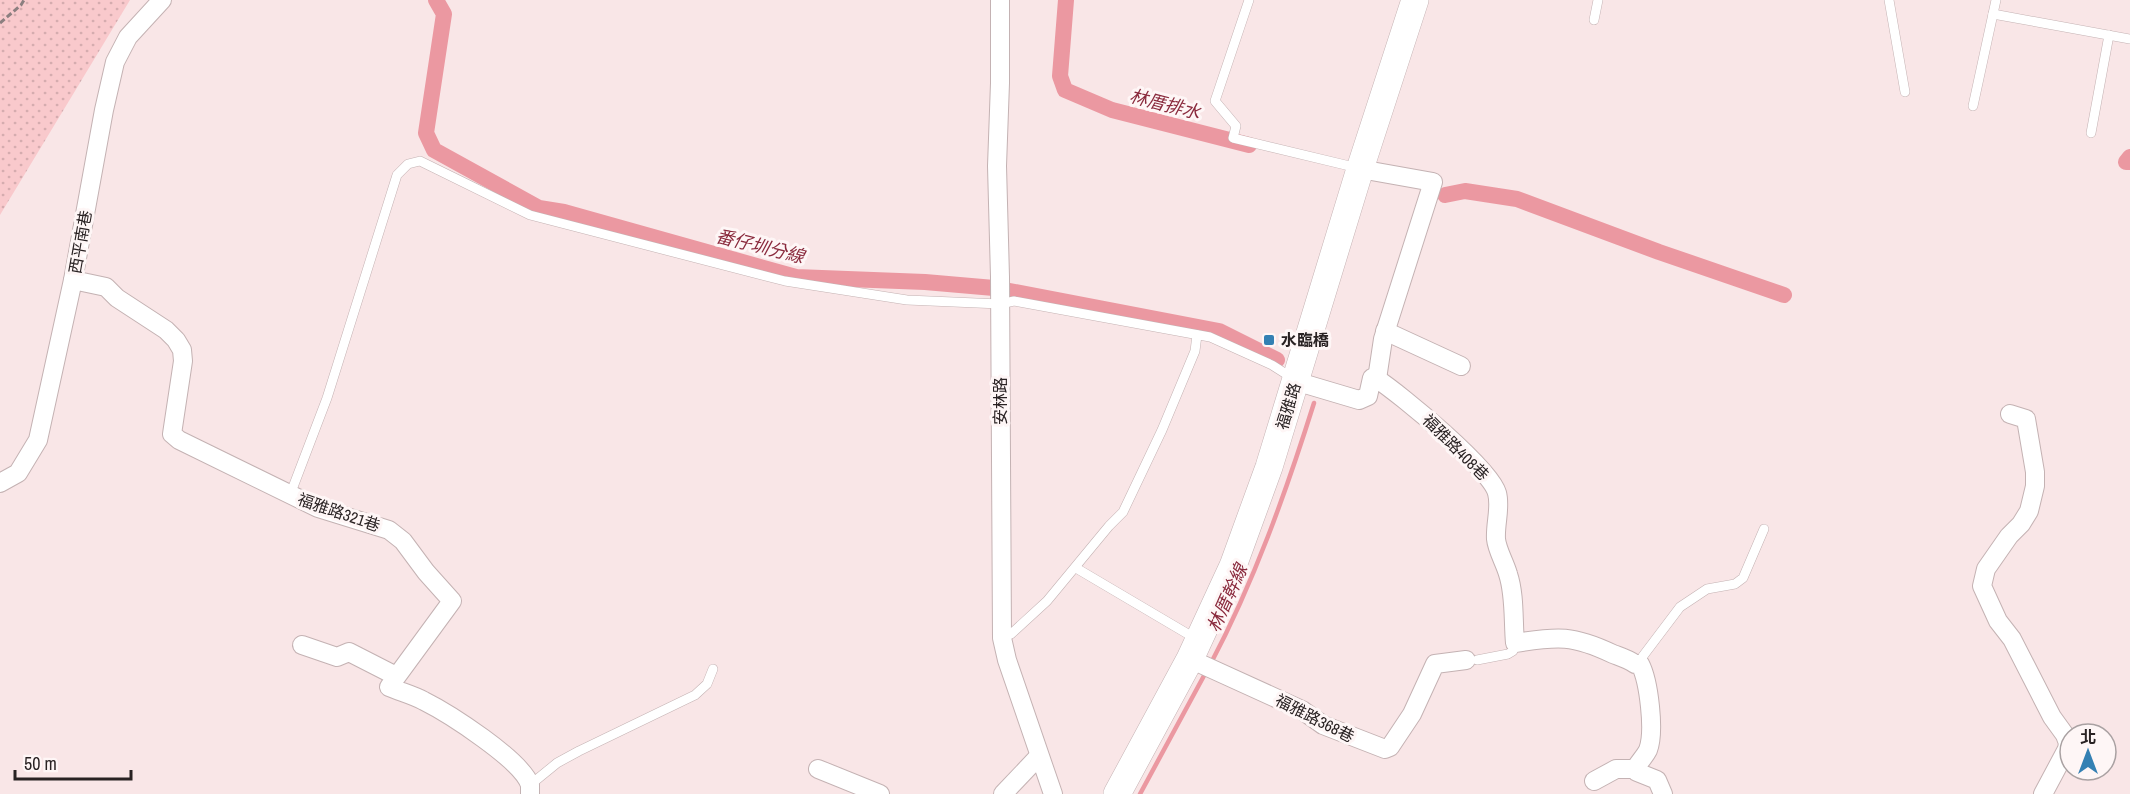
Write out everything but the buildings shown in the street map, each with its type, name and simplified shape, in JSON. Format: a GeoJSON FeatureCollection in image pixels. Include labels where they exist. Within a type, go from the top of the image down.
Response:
{"type":"FeatureCollection","features":[{"type":"Feature","properties":{"kind":"main road","name":"福雅路"},"geometry":{"type":"LineString","coordinates":[[1117,794],[1196,654],[1233,566],[1269,467],[1360,169],[1415,0]]}},
{"type":"Feature","properties":{"kind":"street","name":"西平南巷"},"geometry":{"type":"LineString","coordinates":[[0,483],[18,473],[38,440],[74,280],[104,110],[115,62],[128,37],[162,0]]}},
{"type":"Feature","properties":{"kind":"street","name":"安林路"},"geometry":{"type":"LineString","coordinates":[[1000,0],[997,166],[1000,277],[1002,638],[1007,660],[1053,794]]}},
{"type":"Feature","properties":{"kind":"street"},"geometry":{"type":"LineString","coordinates":[[1295,381],[1359,400],[1368,396],[1372,378],[1377,379],[1379,353],[1385,331],[1433,182],[1360,169]]}},
{"type":"Feature","properties":{"kind":"street","name":"福雅路321巷"},"geometry":{"type":"LineString","coordinates":[[74,280],[106,287],[117,298],[166,330],[176,340],[182,350],[183,361],[172,434],[192,447],[318,508],[389,530],[403,541],[452,601],[396,676]]}},
{"type":"Feature","properties":{"kind":"street"},"geometry":{"type":"LineString","coordinates":[[1385,331],[1461,366]]}},
{"type":"Feature","properties":{"kind":"street","name":"福雅路408巷"},"geometry":{"type":"LineString","coordinates":[[1377,379],[1408,402],[1466,454],[1497,492],[1496,541],[1509,575],[1515,643]]}},
{"type":"Feature","properties":{"kind":"street"},"geometry":{"type":"LineString","coordinates":[[2010,414],[2026,420],[2035,472],[2035,486],[2029,511],[2021,524],[2008,536],[1986,569],[1982,586],[1998,621],[2012,639],[2068,743],[2043,794]]}},
{"type":"Feature","properties":{"kind":"street"},"geometry":{"type":"LineString","coordinates":[[1515,643],[1571,638],[1640,664],[1646,674],[1651,714],[1648,750],[1637,769]]}},
{"type":"Feature","properties":{"kind":"street"},"geometry":{"type":"LineString","coordinates":[[302,645],[337,657],[348,652],[396,676],[389,687],[423,700],[469,728],[512,761],[530,789]]}},
{"type":"Feature","properties":{"kind":"street","name":"福雅路368巷"},"geometry":{"type":"LineString","coordinates":[[1196,654],[1218,672],[1302,710],[1323,725],[1385,749],[1390,747],[1412,714],[1435,664],[1472,660]]}},
{"type":"Feature","properties":{"kind":"street"},"geometry":{"type":"LineString","coordinates":[[1004,794],[1039,756]]}},
{"type":"Feature","properties":{"kind":"street"},"geometry":{"type":"LineString","coordinates":[[818,769],[880,794]]}},
{"type":"Feature","properties":{"kind":"street"},"geometry":{"type":"LineString","coordinates":[[1594,782],[1616,769],[1637,769]]}},
{"type":"Feature","properties":{"kind":"street"},"geometry":{"type":"LineString","coordinates":[[1637,769],[1637,772],[1657,780],[1663,794]]}},
{"type":"Feature","properties":{"kind":"lane"},"geometry":{"type":"LineString","coordinates":[[1249,0],[1215,101],[1236,126],[1233,138],[1360,169]]}},
{"type":"Feature","properties":{"kind":"lane"},"geometry":{"type":"LineString","coordinates":[[1594,20],[1598,0]]}},
{"type":"Feature","properties":{"kind":"lane"},"geometry":{"type":"LineString","coordinates":[[1889,0],[1905,92]]}},
{"type":"Feature","properties":{"kind":"lane"},"geometry":{"type":"LineString","coordinates":[[1973,106],[1996,0]]}},
{"type":"Feature","properties":{"kind":"lane"},"geometry":{"type":"LineString","coordinates":[[1994,14],[2130,39]]}},
{"type":"Feature","properties":{"kind":"lane"},"geometry":{"type":"LineString","coordinates":[[2091,133],[2109,35]]}},
{"type":"Feature","properties":{"kind":"lane"},"geometry":{"type":"LineString","coordinates":[[290,495],[327,398],[397,175],[408,164],[420,161],[530,215],[785,281],[907,300],[1014,301],[1210,337],[1272,365],[1295,381]]}},
{"type":"Feature","properties":{"kind":"lane"},"geometry":{"type":"LineString","coordinates":[[1002,638],[1011,634],[1047,601],[1108,526],[1123,513],[1162,430],[1195,351],[1197,335]]}},
{"type":"Feature","properties":{"kind":"lane"},"geometry":{"type":"LineString","coordinates":[[1640,664],[1643,656],[1680,607],[1707,589],[1735,584],[1743,578],[1764,530]]}},
{"type":"Feature","properties":{"kind":"lane"},"geometry":{"type":"LineString","coordinates":[[1076,568],[1196,654]]}},
{"type":"Feature","properties":{"kind":"lane"},"geometry":{"type":"LineString","coordinates":[[1472,660],[1508,654],[1513,651],[1515,643]]}},
{"type":"Feature","properties":{"kind":"lane"},"geometry":{"type":"LineString","coordinates":[[530,789],[557,763],[695,695],[707,684],[713,669]]}},
{"type":"Feature","properties":{"kind":"path"},"geometry":{"type":"LineString","coordinates":[[0,23],[24,0]]}},
{"type":"Feature","properties":{"kind":"shaded area"},"geometry":{"type":"Polygon","coordinates":[[[0,0],[130,0],[0,215],[0,0]]]}},
{"type":"Feature","properties":{"kind":"waterway","name":"番仔圳分線"},"geometry":{"type":"LineString","coordinates":[[436,0],[444,14],[426,133],[434,150],[539,208],[564,212],[796,277],[925,282],[994,288],[1219,331],[1277,360]]}},
{"type":"Feature","properties":{"kind":"waterway","name":"林厝排水"},"geometry":{"type":"LineString","coordinates":[[1066,0],[1060,76],[1065,90],[1112,110],[1249,145]]}},
{"type":"Feature","properties":{"kind":"waterway"},"geometry":{"type":"LineString","coordinates":[[2130,157],[2126,162],[2130,162]]}},
{"type":"Feature","properties":{"kind":"waterway"},"geometry":{"type":"LineString","coordinates":[[1445,195],[1465,191],[1517,199],[1659,252],[1784,295]]}},
{"type":"Feature","properties":{"kind":"waterway","name":"林厝幹線"},"geometry":{"type":"LineString","coordinates":[[1210,665],[1255,569],[1314,403]]}},
{"type":"Feature","properties":{"kind":"waterway","name":"林厝幹線"},"geometry":{"type":"LineString","coordinates":[[1140,794],[1206,672]]}},
{"type":"Feature","properties":{"kind":"place","name":"水臨橋"},"geometry":{"type":"Point","coordinates":[1269,340]}}]}
